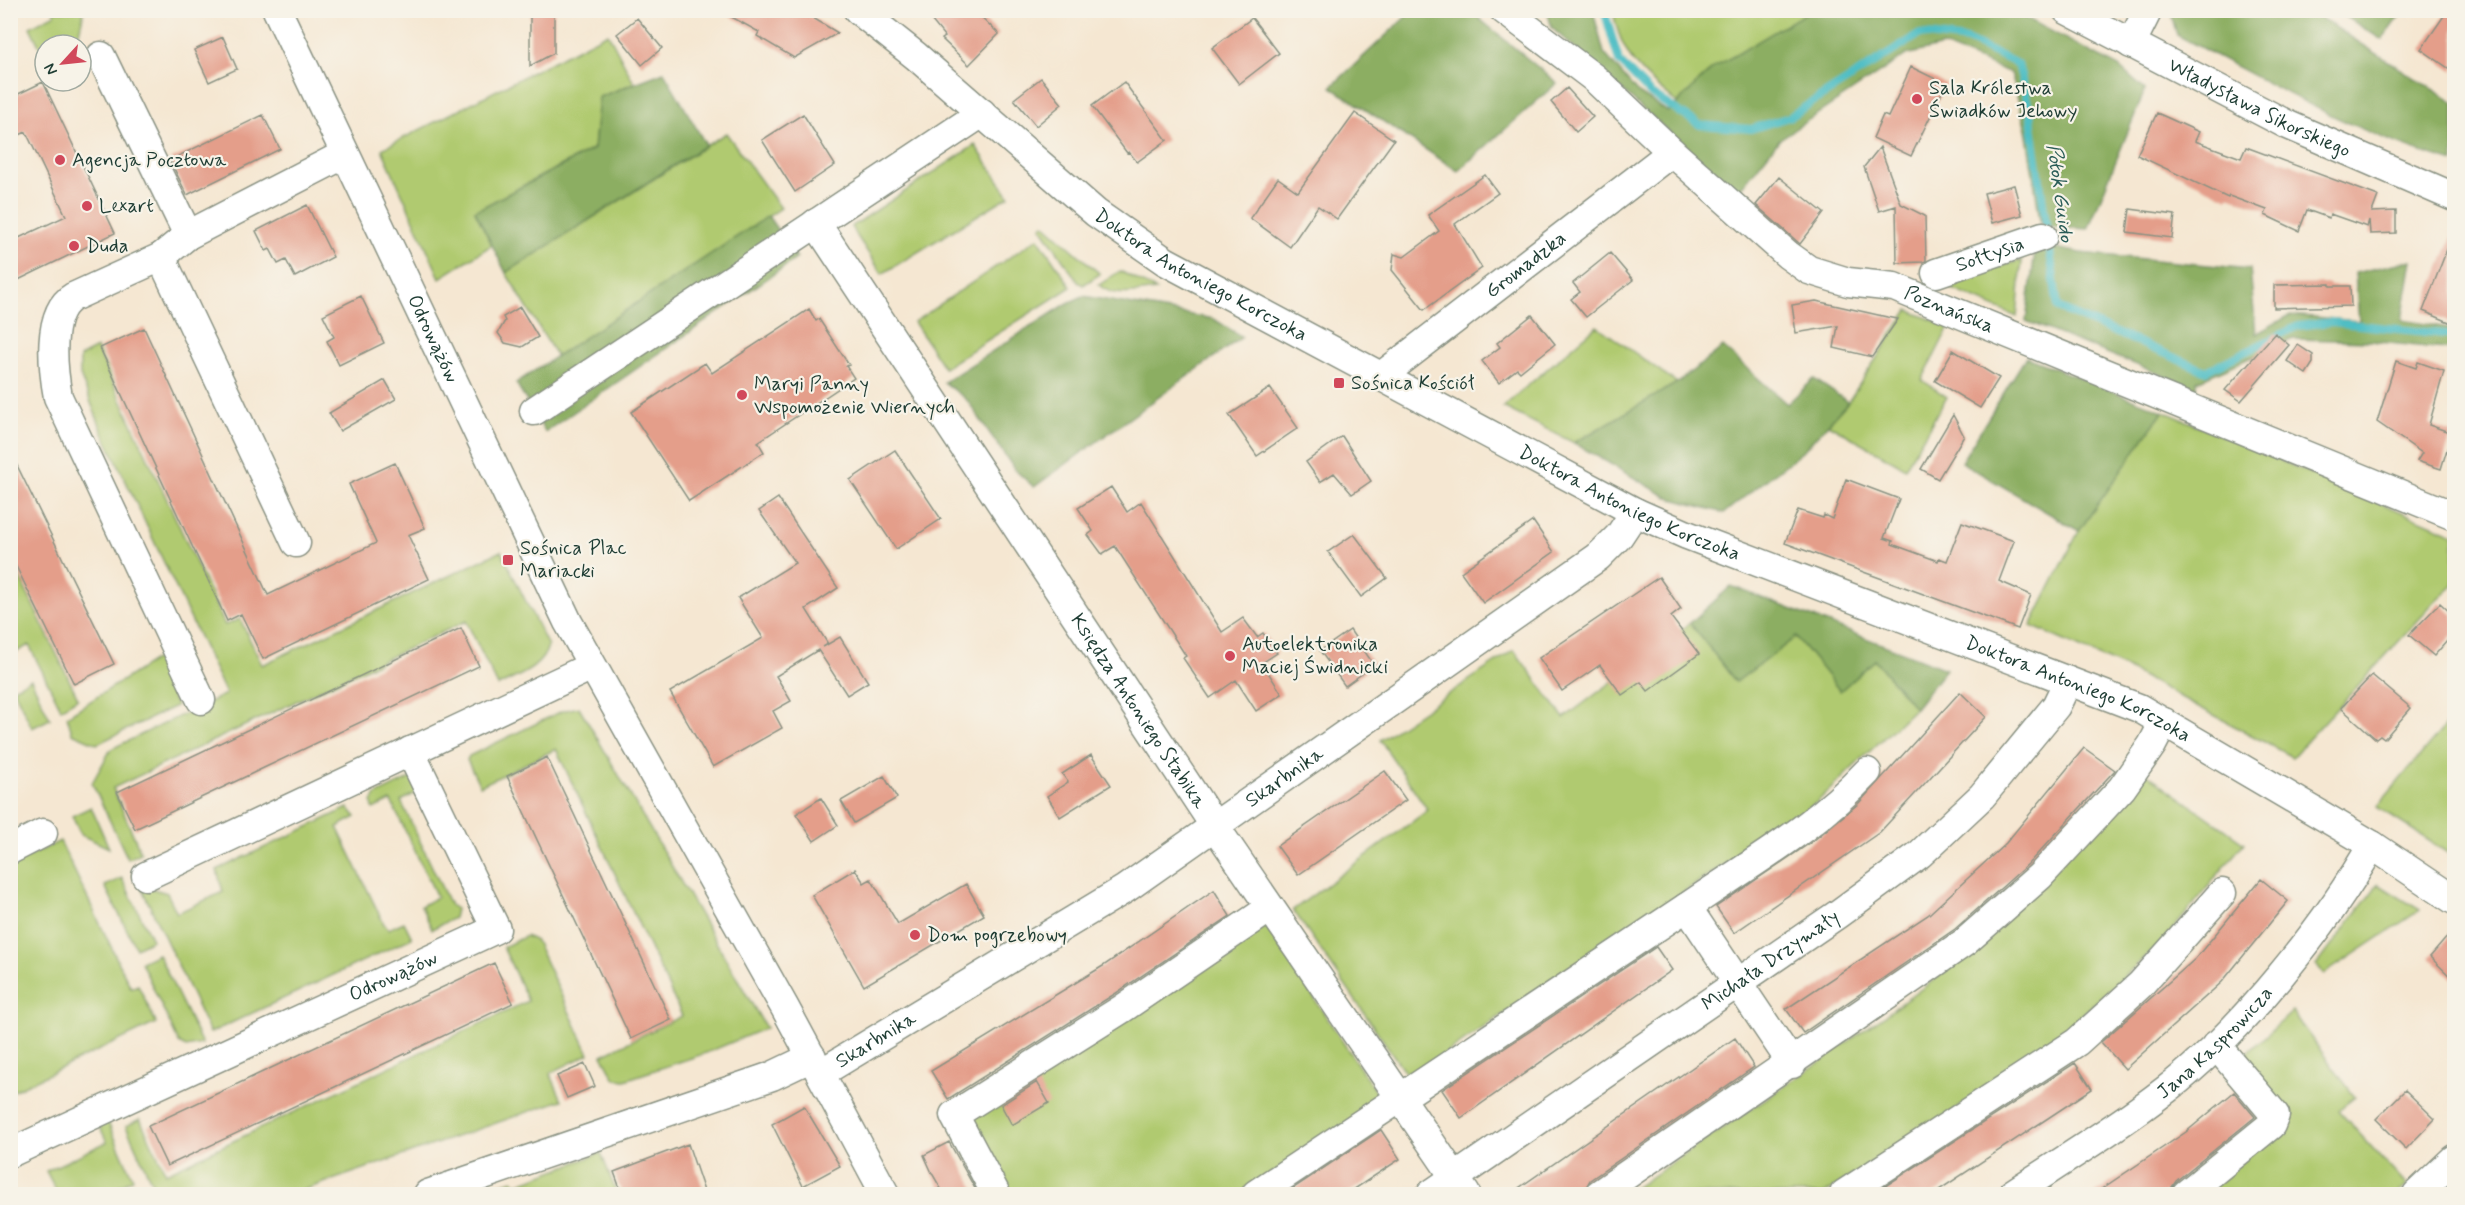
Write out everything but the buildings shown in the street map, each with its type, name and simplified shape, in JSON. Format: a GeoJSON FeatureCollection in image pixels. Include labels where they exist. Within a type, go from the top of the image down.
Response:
{"type":"FeatureCollection","features":[{"type":"Feature","properties":{"kind":"street","name":"Odrowążów"},"geometry":{"type":"LineString","coordinates":[[277,10],[531,547],[592,666],[817,1065],[885,1194]]}},
{"type":"Feature","properties":{"kind":"street","name":"Doktora Antoniego Korczoka"},"geometry":{"type":"LineString","coordinates":[[858,10],[982,112],[1065,187],[1125,235],[1165,261],[1635,512],[1687,535],[2139,708],[2372,845],[2454,900]]}},
{"type":"Feature","properties":{"kind":"street","name":"Poznańska"},"geometry":{"type":"LineString","coordinates":[[1504,10],[1594,78],[1762,234],[1809,270],[1848,282],[1894,287],[2454,516]]}},
{"type":"Feature","properties":{"kind":"street","name":"Władysława Sikorskiego"},"geometry":{"type":"LineString","coordinates":[[2067,10],[2288,125],[2454,197]]}},
{"type":"Feature","properties":{"kind":"street"},"geometry":{"type":"LineString","coordinates":[[2131,44],[2148,10]]}},
{"type":"Feature","properties":{"kind":"street"},"geometry":{"type":"LineString","coordinates":[[101,56],[188,235]]}},
{"type":"Feature","properties":{"kind":"street"},"geometry":{"type":"LineString","coordinates":[[534,411],[982,112]]}},
{"type":"Feature","properties":{"kind":"street","name":"Gromadzka"},"geometry":{"type":"LineString","coordinates":[[1380,377],[1672,152]]}},
{"type":"Feature","properties":{"kind":"street"},"geometry":{"type":"LineString","coordinates":[[201,700],[58,397],[53,372],[56,321],[65,301],[161,257],[188,235],[345,154]]}},
{"type":"Feature","properties":{"kind":"street","name":"Księdza Antoniego Stabika"},"geometry":{"type":"LineString","coordinates":[[816,223],[1214,825],[1461,1186]]}},
{"type":"Feature","properties":{"kind":"street","name":"Sołtysia"},"geometry":{"type":"LineString","coordinates":[[1936,273],[2043,236]]}},
{"type":"Feature","properties":{"kind":"street"},"geometry":{"type":"LineString","coordinates":[[161,257],[296,543]]}},
{"type":"Feature","properties":{"kind":"street","name":"Skarbnika"},"geometry":{"type":"LineString","coordinates":[[428,1194],[772,1076],[817,1065],[1125,889],[1598,557],[1619,536],[1635,512]]}},
{"type":"Feature","properties":{"kind":"street"},"geometry":{"type":"LineString","coordinates":[[146,876],[592,666]]}},
{"type":"Feature","properties":{"kind":"street","name":"Michała Drzymały"},"geometry":{"type":"LineString","coordinates":[[1431,1194],[1461,1186],[1738,983],[1920,854],[1982,796],[2056,706],[2068,681]]}},
{"type":"Feature","properties":{"kind":"street"},"geometry":{"type":"LineString","coordinates":[[1599,1194],[1792,1064],[1965,942],[2040,876],[2122,788],[2152,745],[2164,722]]}},
{"type":"Feature","properties":{"kind":"street","name":"Odrowążów"},"geometry":{"type":"LineString","coordinates":[[10,1153],[496,929],[410,751]]}},
{"type":"Feature","properties":{"kind":"street"},"geometry":{"type":"LineString","coordinates":[[1256,1194],[1817,818],[1843,798],[1867,772]]}},
{"type":"Feature","properties":{"kind":"street"},"geometry":{"type":"LineString","coordinates":[[10,850],[44,834]]}},
{"type":"Feature","properties":{"kind":"street","name":"Jana Kasprowicza"},"geometry":{"type":"LineString","coordinates":[[2012,1194],[2131,1116],[2169,1088],[2216,1045],[2257,1002],[2307,939],[2358,870],[2372,845]]}},
{"type":"Feature","properties":{"kind":"street"},"geometry":{"type":"LineString","coordinates":[[1844,1194],[2077,1042],[2140,985],[2222,893]]}},
{"type":"Feature","properties":{"kind":"street"},"geometry":{"type":"LineString","coordinates":[[1687,906],[1792,1064]]}},
{"type":"Feature","properties":{"kind":"street"},"geometry":{"type":"LineString","coordinates":[[996,1194],[954,1115],[1122,1009],[1270,908]]}},
{"type":"Feature","properties":{"kind":"street"},"geometry":{"type":"LineString","coordinates":[[2186,1194],[2271,1125],[2275,1115],[2216,1045]]}},
{"type":"Feature","properties":{"kind":"street"},"geometry":{"type":"LineString","coordinates":[[2417,1194],[2454,1159]]}},
{"type":"Feature","properties":{"kind":"green space"},"geometry":{"type":"Polygon","coordinates":[[[1811,10],[2013,11],[2119,67],[2145,90],[2088,229],[2041,226],[2026,129],[2011,73],[1943,46],[1906,55],[1780,139],[1737,193],[1552,28],[1547,11],[1593,11],[1604,53],[1637,92],[1668,112],[1713,68],[1811,10]]]}},
{"type":"Feature","properties":{"kind":"green space"},"geometry":{"type":"Polygon","coordinates":[[[53,11],[84,11],[79,33],[33,33],[30,27],[55,14],[53,11]]]}},
{"type":"Feature","properties":{"kind":"green space"},"geometry":{"type":"Polygon","coordinates":[[[1412,11],[1470,11],[1557,83],[1458,171],[1331,87],[1412,11]]]}},
{"type":"Feature","properties":{"kind":"green space"},"geometry":{"type":"Polygon","coordinates":[[[1613,11],[1811,11],[1713,68],[1677,103],[1635,64],[1622,41],[1613,11]]]}},
{"type":"Feature","properties":{"kind":"green space"},"geometry":{"type":"Polygon","coordinates":[[[2170,11],[2310,11],[2454,103],[2454,162],[2418,151],[2347,122],[2244,71],[2177,35],[2170,11]]]}},
{"type":"Feature","properties":{"kind":"green space"},"geometry":{"type":"Polygon","coordinates":[[[2337,11],[2403,11],[2382,40],[2337,11]]]}},
{"type":"Feature","properties":{"kind":"green space"},"geometry":{"type":"Polygon","coordinates":[[[608,33],[634,83],[599,97],[594,148],[475,211],[492,245],[440,278],[382,149],[608,33]]]}},
{"type":"Feature","properties":{"kind":"green space"},"geometry":{"type":"Polygon","coordinates":[[[664,72],[706,145],[506,273],[475,211],[594,149],[599,97],[664,72]]]}},
{"type":"Feature","properties":{"kind":"green space"},"geometry":{"type":"Polygon","coordinates":[[[726,133],[781,208],[557,357],[506,273],[726,133]]]}},
{"type":"Feature","properties":{"kind":"green space"},"geometry":{"type":"Polygon","coordinates":[[[975,145],[1009,196],[882,274],[851,227],[975,145]]]}},
{"type":"Feature","properties":{"kind":"green space"},"geometry":{"type":"Polygon","coordinates":[[[768,216],[797,258],[545,432],[516,383],[768,216]]]}},
{"type":"Feature","properties":{"kind":"green space"},"geometry":{"type":"Polygon","coordinates":[[[1044,224],[1100,274],[1083,285],[1078,282],[1041,227],[1044,224]]]}},
{"type":"Feature","properties":{"kind":"green space"},"geometry":{"type":"Polygon","coordinates":[[[1038,238],[1071,287],[944,368],[914,322],[1038,238]]]}},
{"type":"Feature","properties":{"kind":"green space"},"geometry":{"type":"Polygon","coordinates":[[[2036,244],[2080,253],[2250,269],[2256,334],[2290,315],[2359,321],[2355,273],[2412,260],[2402,320],[2454,329],[2454,350],[2371,341],[2293,339],[2197,381],[2197,389],[2026,321],[2036,244]]]}},
{"type":"Feature","properties":{"kind":"green space"},"geometry":{"type":"Polygon","coordinates":[[[2022,260],[2017,317],[1941,284],[2022,260]]]}},
{"type":"Feature","properties":{"kind":"green space"},"geometry":{"type":"Polygon","coordinates":[[[1120,271],[1156,290],[1119,293],[1099,285],[1120,271]]]}},
{"type":"Feature","properties":{"kind":"green space"},"geometry":{"type":"Polygon","coordinates":[[[1083,296],[1214,319],[1242,337],[1034,487],[1015,470],[967,400],[944,382],[1068,303],[1083,296]]]}},
{"type":"Feature","properties":{"kind":"green space"},"geometry":{"type":"Polygon","coordinates":[[[1908,310],[1949,327],[1922,380],[1947,397],[1905,468],[1828,424],[1848,402],[1908,310]]]}},
{"type":"Feature","properties":{"kind":"green space"},"geometry":{"type":"Polygon","coordinates":[[[1597,326],[1677,383],[1574,443],[1503,407],[1597,326]]]}},
{"type":"Feature","properties":{"kind":"green space"},"geometry":{"type":"Polygon","coordinates":[[[1723,347],[1787,404],[1814,379],[1848,402],[1802,452],[1724,513],[1669,498],[1574,443],[1677,383],[1723,347]]]}},
{"type":"Feature","properties":{"kind":"green space"},"geometry":{"type":"Polygon","coordinates":[[[97,348],[225,625],[240,619],[262,665],[501,551],[548,646],[545,654],[528,671],[498,686],[466,621],[113,788],[141,853],[128,859],[92,783],[111,749],[226,694],[103,433],[80,375],[80,357],[97,348]]]}},
{"type":"Feature","properties":{"kind":"green space"},"geometry":{"type":"Polygon","coordinates":[[[2026,357],[2163,411],[2079,531],[1961,462],[2026,357]]]}},
{"type":"Feature","properties":{"kind":"green space"},"geometry":{"type":"Polygon","coordinates":[[[2163,411],[2454,534],[2454,585],[2436,601],[2292,757],[2130,670],[2031,626],[2079,531],[2163,411]]]}},
{"type":"Feature","properties":{"kind":"green space"},"geometry":{"type":"Polygon","coordinates":[[[10,558],[78,698],[61,709],[29,645],[11,655],[10,558]]]}},
{"type":"Feature","properties":{"kind":"green space"},"geometry":{"type":"Polygon","coordinates":[[[1731,586],[1946,669],[1915,708],[1875,660],[1840,691],[1796,637],[1736,682],[1690,623],[1731,586]]]}},
{"type":"Feature","properties":{"kind":"green space"},"geometry":{"type":"Polygon","coordinates":[[[1690,623],[1736,682],[1796,637],[1840,691],[1875,660],[1915,708],[1817,802],[1409,1078],[1293,910],[1428,810],[1380,740],[1514,650],[1564,718],[1690,623]]]}},
{"type":"Feature","properties":{"kind":"green space"},"geometry":{"type":"Polygon","coordinates":[[[156,659],[176,706],[97,744],[72,733],[67,716],[156,659]]]}},
{"type":"Feature","properties":{"kind":"green space"},"geometry":{"type":"Polygon","coordinates":[[[31,679],[50,719],[32,728],[13,688],[31,679]]]}},
{"type":"Feature","properties":{"kind":"green space"},"geometry":{"type":"Polygon","coordinates":[[[579,707],[766,1028],[706,1053],[625,1080],[615,1079],[602,1055],[682,1016],[556,749],[480,786],[467,760],[469,756],[562,711],[579,707]]]}},
{"type":"Feature","properties":{"kind":"green space"},"geometry":{"type":"Polygon","coordinates":[[[2454,715],[2454,857],[2377,807],[2454,715]]]}},
{"type":"Feature","properties":{"kind":"green space"},"geometry":{"type":"Polygon","coordinates":[[[2143,771],[2244,843],[2165,939],[2030,1062],[1824,1194],[1626,1194],[1824,1059],[1974,951],[2143,771]]]}},
{"type":"Feature","properties":{"kind":"green space"},"geometry":{"type":"Polygon","coordinates":[[[413,777],[420,791],[401,801],[450,905],[456,909],[454,918],[432,929],[421,906],[437,897],[391,801],[373,809],[372,802],[376,795],[413,777]]]}},
{"type":"Feature","properties":{"kind":"green space"},"geometry":{"type":"Polygon","coordinates":[[[91,807],[109,848],[81,835],[72,816],[91,807]]]}},
{"type":"Feature","properties":{"kind":"green space"},"geometry":{"type":"Polygon","coordinates":[[[348,808],[356,817],[337,827],[384,924],[388,929],[404,922],[412,938],[210,1033],[140,885],[167,893],[177,913],[223,892],[217,870],[348,808]]]}},
{"type":"Feature","properties":{"kind":"green space"},"geometry":{"type":"Polygon","coordinates":[[[60,841],[131,988],[138,985],[156,1023],[11,1092],[11,865],[60,841]]]}},
{"type":"Feature","properties":{"kind":"green space"},"geometry":{"type":"Polygon","coordinates":[[[122,878],[152,940],[136,948],[105,886],[122,878]]]}},
{"type":"Feature","properties":{"kind":"green space"},"geometry":{"type":"Polygon","coordinates":[[[2378,884],[2420,910],[2324,974],[2317,965],[2378,884]]]}},
{"type":"Feature","properties":{"kind":"green space"},"geometry":{"type":"Polygon","coordinates":[[[1266,925],[1381,1100],[1242,1194],[1011,1194],[971,1118],[1266,925]]]}},
{"type":"Feature","properties":{"kind":"green space"},"geometry":{"type":"Polygon","coordinates":[[[526,936],[536,941],[589,1054],[550,1073],[562,1100],[292,1194],[157,1194],[126,1126],[140,1119],[166,1173],[528,1001],[503,947],[526,936]]]}},
{"type":"Feature","properties":{"kind":"green space"},"geometry":{"type":"Polygon","coordinates":[[[158,954],[202,1044],[186,1047],[179,1043],[141,962],[158,954]]]}},
{"type":"Feature","properties":{"kind":"green space"},"geometry":{"type":"Polygon","coordinates":[[[2292,1012],[2355,1097],[2338,1110],[2407,1186],[2397,1194],[2200,1194],[2292,1121],[2240,1059],[2292,1012]]]}},
{"type":"Feature","properties":{"kind":"green space"},"geometry":{"type":"Polygon","coordinates":[[[107,1120],[133,1179],[104,1194],[58,1194],[46,1171],[107,1142],[98,1123],[107,1120]]]}},
{"type":"Feature","properties":{"kind":"green space"},"geometry":{"type":"Polygon","coordinates":[[[601,1153],[617,1194],[470,1194],[513,1180],[517,1184],[601,1153]]]}},
{"type":"Feature","properties":{"kind":"waterway","name":"Potok Guido"},"geometry":{"type":"LineString","coordinates":[[1604,10],[1619,61],[1651,94],[1700,125],[1751,129],[1789,117],[1920,34],[1967,40],[2018,64],[2030,111],[2058,308],[2206,371],[2298,326],[2331,322],[2454,335]]}},
{"type":"Feature","properties":{"kind":"place","name":"Sala Królestwa Świadków Jehowy"},"geometry":{"type":"Point","coordinates":[1917,99]}},
{"type":"Feature","properties":{"kind":"place","name":"Agencja Pocztowa"},"geometry":{"type":"Point","coordinates":[60,160]}},
{"type":"Feature","properties":{"kind":"place","name":"Lexart"},"geometry":{"type":"Point","coordinates":[87,206]}},
{"type":"Feature","properties":{"kind":"place","name":"Duda"},"geometry":{"type":"Point","coordinates":[74,246]}},
{"type":"Feature","properties":{"kind":"place","name":"Sośnica Kościół"},"geometry":{"type":"Point","coordinates":[1339,383]}},
{"type":"Feature","properties":{"kind":"place","name":"Maryi Panny Wspomożenie Wiernych"},"geometry":{"type":"Point","coordinates":[742,395]}},
{"type":"Feature","properties":{"kind":"place","name":"Sośnica Plac Mariacki"},"geometry":{"type":"Point","coordinates":[508,560]}},
{"type":"Feature","properties":{"kind":"place","name":"Autoelektronika Maciej Świdnicki"},"geometry":{"type":"Point","coordinates":[1230,656]}},
{"type":"Feature","properties":{"kind":"place","name":"Dom pogrzebowy"},"geometry":{"type":"Point","coordinates":[915,935]}}]}
